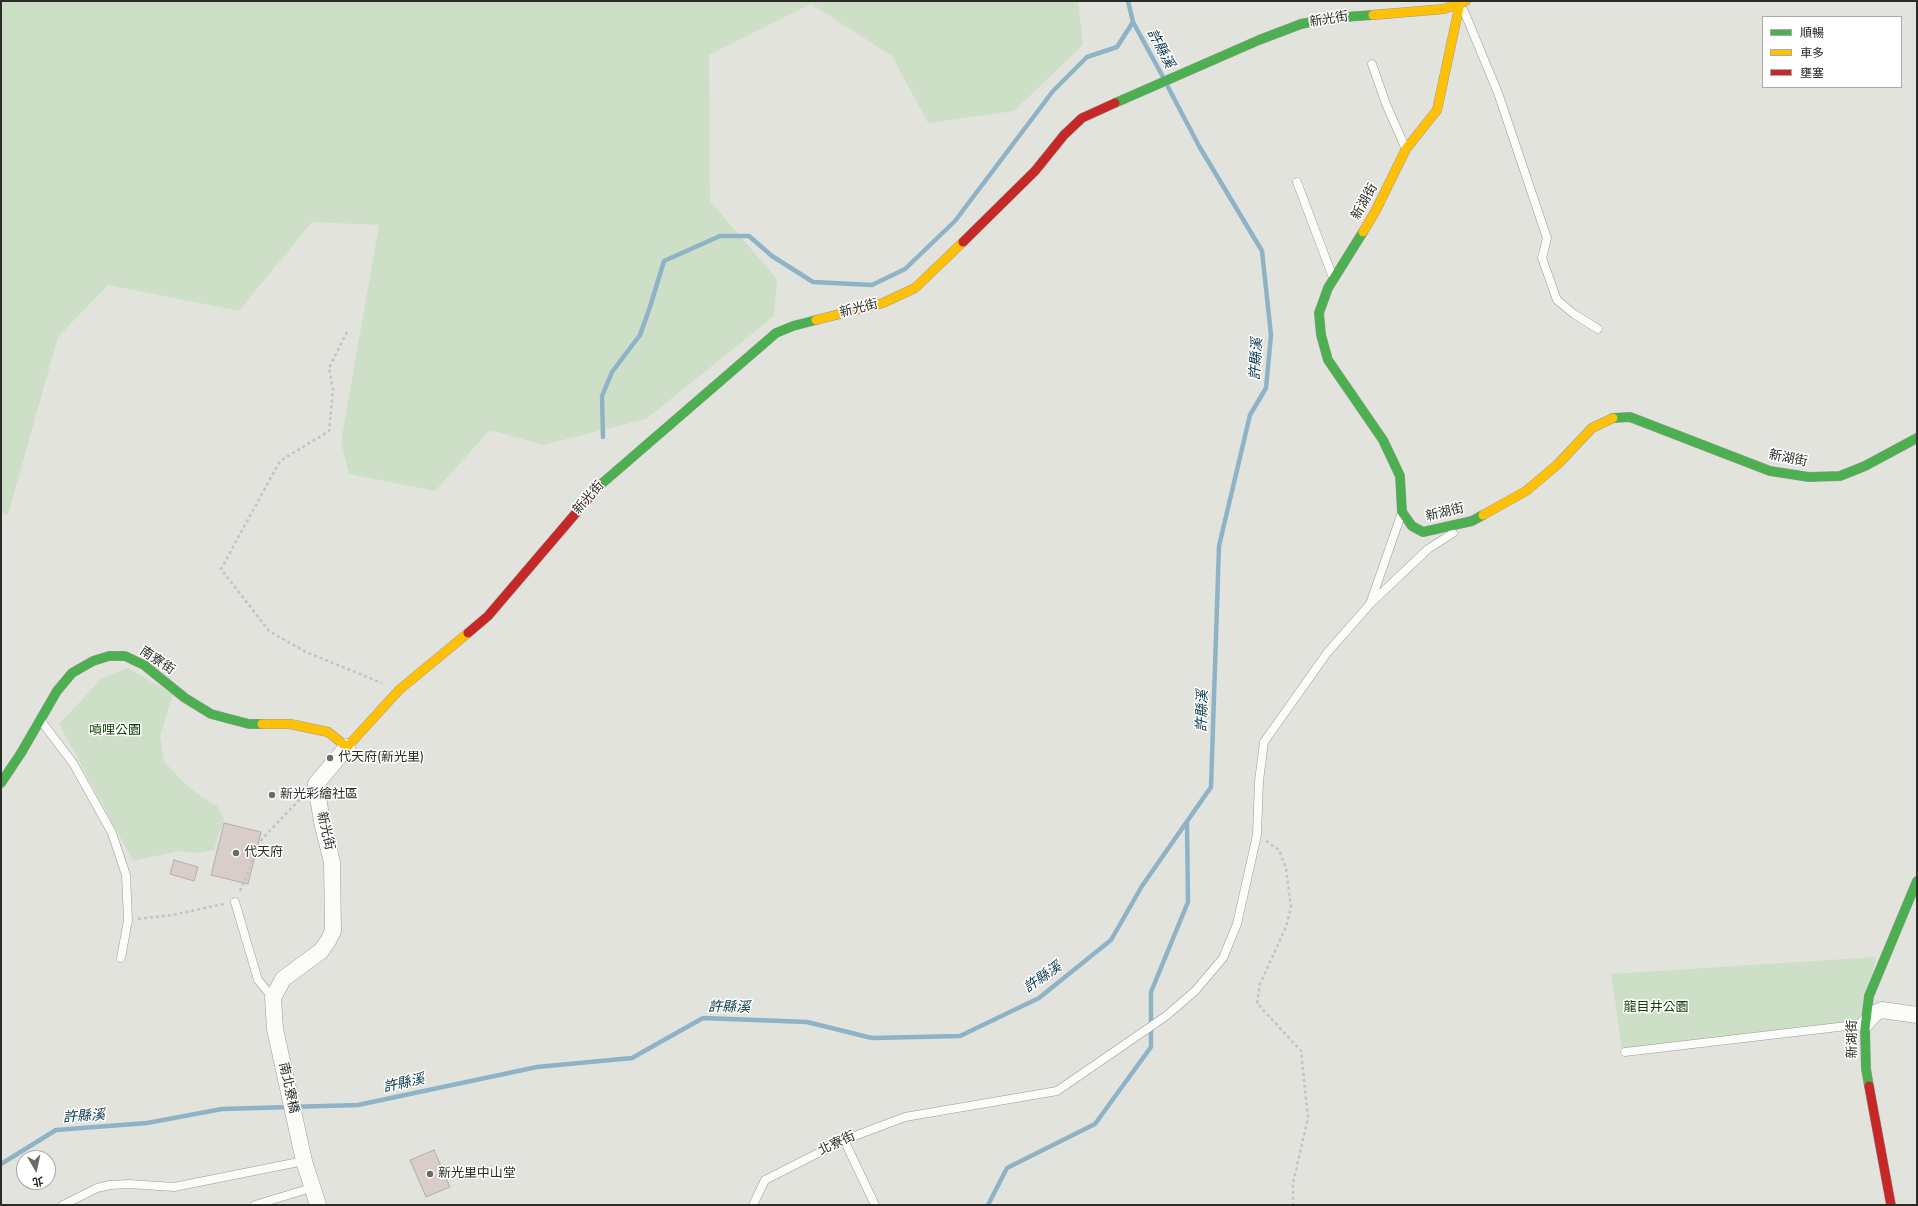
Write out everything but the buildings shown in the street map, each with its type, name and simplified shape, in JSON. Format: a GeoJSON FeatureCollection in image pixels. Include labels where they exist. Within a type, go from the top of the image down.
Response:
{"type":"FeatureCollection","features":[{"type":"Feature","properties":{"kind":"street","name":"新光街"},"geometry":{"type":"LineString","coordinates":[[273,998],[283,979],[321,951],[333,930],[332,862],[322,822],[316,784],[347,747],[399,690],[488,616],[601,483],[776,333],[793,326],[883,303],[915,288],[1035,171],[1064,135],[1082,118],[1259,40],[1301,24],[1330,18],[1444,9],[1463,2]]}},
{"type":"Feature","properties":{"kind":"street","name":"新湖街"},"geometry":{"type":"LineString","coordinates":[[1463,2],[1437,110],[1406,149],[1375,212],[1328,288],[1319,313],[1321,335],[1328,360],[1383,440],[1400,476],[1402,512],[1412,526],[1423,532],[1472,521],[1526,490],[1558,464],[1592,428],[1612,418],[1630,417],[1770,471],[1809,477],[1840,476],[1865,466],[1917,438]]}},
{"type":"Feature","properties":{"kind":"street","name":"南寮街"},"geometry":{"type":"LineString","coordinates":[[1,783],[22,753],[57,691],[72,673],[93,661],[109,656],[125,656],[144,665],[185,698],[211,714],[249,724],[290,724],[328,732],[347,747]]}},
{"type":"Feature","properties":{"kind":"street","name":"新湖街"},"geometry":{"type":"LineString","coordinates":[[1891,1205],[1866,1069],[1865,1024],[1869,996],[1917,881]]}},
{"type":"Feature","properties":{"kind":"street","name":"南北寮橋"},"geometry":{"type":"LineString","coordinates":[[273,998],[275,1029],[302,1154]]}},
{"type":"Feature","properties":{"kind":"street"},"geometry":{"type":"LineString","coordinates":[[1865,1024],[1875,1013],[1882,1010],[1917,1014]]}},
{"type":"Feature","properties":{"kind":"street"},"geometry":{"type":"LineString","coordinates":[[302,1154],[311,1188],[318,1205]]}},
{"type":"Feature","properties":{"kind":"lane"},"geometry":{"type":"LineString","coordinates":[[1463,2],[1498,93],[1547,238],[1542,258],[1558,300],[1574,314],[1598,329]]}},
{"type":"Feature","properties":{"kind":"lane"},"geometry":{"type":"LineString","coordinates":[[1372,64],[1386,104],[1406,149]]}},
{"type":"Feature","properties":{"kind":"lane"},"geometry":{"type":"LineString","coordinates":[[1297,182],[1334,279]]}},
{"type":"Feature","properties":{"kind":"lane"},"geometry":{"type":"LineString","coordinates":[[1370,604],[1402,512]]}},
{"type":"Feature","properties":{"kind":"lane","name":"北寮街"},"geometry":{"type":"LineString","coordinates":[[753,1205],[765,1180],[844,1140],[905,1117],[1057,1091],[1166,1016],[1195,991],[1223,958],[1237,924],[1257,835],[1259,781],[1264,742],[1327,654],[1370,604],[1428,549],[1472,521]]}},
{"type":"Feature","properties":{"kind":"lane"},"geometry":{"type":"LineString","coordinates":[[40,720],[72,763],[112,833],[126,875],[128,920],[121,958]]}},
{"type":"Feature","properties":{"kind":"lane"},"geometry":{"type":"LineString","coordinates":[[235,902],[258,980],[273,998]]}},
{"type":"Feature","properties":{"kind":"lane"},"geometry":{"type":"LineString","coordinates":[[1625,1052],[1865,1024]]}},
{"type":"Feature","properties":{"kind":"lane"},"geometry":{"type":"LineString","coordinates":[[844,1140],[874,1205]]}},
{"type":"Feature","properties":{"kind":"lane"},"geometry":{"type":"LineString","coordinates":[[63,1205],[97,1188],[110,1185],[181,1186],[302,1154]]}},
{"type":"Feature","properties":{"kind":"lane"},"geometry":{"type":"LineString","coordinates":[[255,1205],[311,1188]]}},
{"type":"Feature","properties":{"kind":"path"},"geometry":{"type":"LineString","coordinates":[[347,332],[329,368],[333,389],[329,430],[280,461],[221,569],[269,631],[306,652],[399,690]]}},
{"type":"Feature","properties":{"kind":"path"},"geometry":{"type":"LineString","coordinates":[[128,920],[172,915],[235,902],[262,839],[316,784]]}},
{"type":"Feature","properties":{"kind":"path"},"geometry":{"type":"LineString","coordinates":[[1257,835],[1279,850],[1286,868],[1291,907],[1286,926],[1260,984],[1257,1003],[1301,1051],[1308,1118],[1293,1182],[1293,1205]]}},
{"type":"Feature","properties":{"kind":"green space"},"geometry":{"type":"Polygon","coordinates":[[[1,1],[1078,1],[1083,45],[1014,111],[928,123],[892,56],[811,4],[709,55],[710,201],[777,279],[774,316],[646,419],[543,445],[490,430],[435,491],[349,474],[341,442],[379,225],[312,222],[239,311],[108,285],[58,337],[8,515],[1,512],[1,1]]]}},
{"type":"Feature","properties":{"kind":"green space","name":"嗊哩公園"},"geometry":{"type":"Polygon","coordinates":[[[128,668],[173,694],[160,736],[164,761],[183,782],[203,798],[217,806],[224,818],[214,850],[197,853],[179,851],[133,861],[59,724],[102,678],[128,668]]]}},
{"type":"Feature","properties":{"kind":"green space","name":"龍目井公園"},"geometry":{"type":"Polygon","coordinates":[[[1876,957],[1862,1023],[1749,1037],[1622,1049],[1611,974],[1876,957]]]}},
{"type":"Feature","properties":{"kind":"waterway","name":"許縣溪"},"geometry":{"type":"LineString","coordinates":[[1128,1],[1133,22],[1163,77]]}},
{"type":"Feature","properties":{"kind":"waterway"},"geometry":{"type":"LineString","coordinates":[[603,437],[602,396],[612,372],[640,335],[664,261],[720,236],[749,236],[772,256],[813,282],[872,285],[905,269],[955,221],[1053,91],[1087,57],[1117,47],[1133,22]]}},
{"type":"Feature","properties":{"kind":"waterway","name":"許縣溪"},"geometry":{"type":"LineString","coordinates":[[1,1164],[56,1130],[147,1123],[222,1109],[358,1105],[537,1067],[632,1058],[703,1018],[807,1022],[872,1038],[960,1036],[1039,998],[1111,940],[1142,886],[1211,787],[1219,546],[1250,415],[1266,388],[1271,335],[1262,251],[1199,146],[1168,87]]}},
{"type":"Feature","properties":{"kind":"waterway"},"geometry":{"type":"LineString","coordinates":[[988,1205],[1007,1168],[1095,1124],[1151,1047],[1151,992],[1188,902],[1187,822]]}},
{"type":"Feature","properties":{"kind":"traffic: fast"},"geometry":{"type":"LineString","coordinates":[[1115,103],[1259,40],[1301,24],[1331,18],[1373,15]]}},
{"type":"Feature","properties":{"kind":"traffic: fast"},"geometry":{"type":"LineString","coordinates":[[1363,232],[1328,288],[1319,313],[1321,335],[1328,360],[1383,440],[1400,476],[1402,512],[1412,526],[1423,532],[1472,521],[1483,515]]}},
{"type":"Feature","properties":{"kind":"traffic: fast"},"geometry":{"type":"LineString","coordinates":[[599,486],[776,333],[793,326],[816,320]]}},
{"type":"Feature","properties":{"kind":"traffic: fast"},"geometry":{"type":"LineString","coordinates":[[1613,418],[1630,417],[1770,471],[1809,477],[1840,476],[1865,466],[1917,438]]}},
{"type":"Feature","properties":{"kind":"traffic: fast"},"geometry":{"type":"LineString","coordinates":[[1,783],[21,753],[57,691],[72,673],[93,661],[109,656],[125,656],[144,665],[185,698],[211,714],[249,724],[262,724]]}},
{"type":"Feature","properties":{"kind":"traffic: fast"},"geometry":{"type":"LineString","coordinates":[[1869,1086],[1866,1069],[1865,1028],[1869,996],[1917,881]]}},
{"type":"Feature","properties":{"kind":"traffic: slow"},"geometry":{"type":"LineString","coordinates":[[1373,15],[1444,9],[1466,1]]}},
{"type":"Feature","properties":{"kind":"traffic: slow"},"geometry":{"type":"LineString","coordinates":[[1363,232],[1375,212],[1406,149],[1437,110],[1460,3]]}},
{"type":"Feature","properties":{"kind":"traffic: slow"},"geometry":{"type":"LineString","coordinates":[[816,320],[883,303],[915,288],[963,242]]}},
{"type":"Feature","properties":{"kind":"traffic: slow"},"geometry":{"type":"LineString","coordinates":[[1483,515],[1526,491],[1558,464],[1592,428],[1613,418]]}},
{"type":"Feature","properties":{"kind":"traffic: slow"},"geometry":{"type":"LineString","coordinates":[[262,724],[290,724],[328,732],[347,747],[399,690],[468,633]]}},
{"type":"Feature","properties":{"kind":"traffic: jam"},"geometry":{"type":"LineString","coordinates":[[963,242],[1035,171],[1064,135],[1082,118],[1115,103]]}},
{"type":"Feature","properties":{"kind":"traffic: jam"},"geometry":{"type":"LineString","coordinates":[[468,633],[488,616],[599,486]]}},
{"type":"Feature","properties":{"kind":"traffic: jam"},"geometry":{"type":"LineString","coordinates":[[1869,1086],[1891,1205]]}},
{"type":"Feature","properties":{"kind":"place","name":"代天府(新光里)"},"geometry":{"type":"Point","coordinates":[330,758]}},
{"type":"Feature","properties":{"kind":"place","name":"新光彩繪社區"},"geometry":{"type":"Point","coordinates":[272,795]}},
{"type":"Feature","properties":{"kind":"place","name":"代天府"},"geometry":{"type":"Point","coordinates":[236,853]}},
{"type":"Feature","properties":{"kind":"place","name":"新光里中山堂"},"geometry":{"type":"Point","coordinates":[430,1174]}}]}
